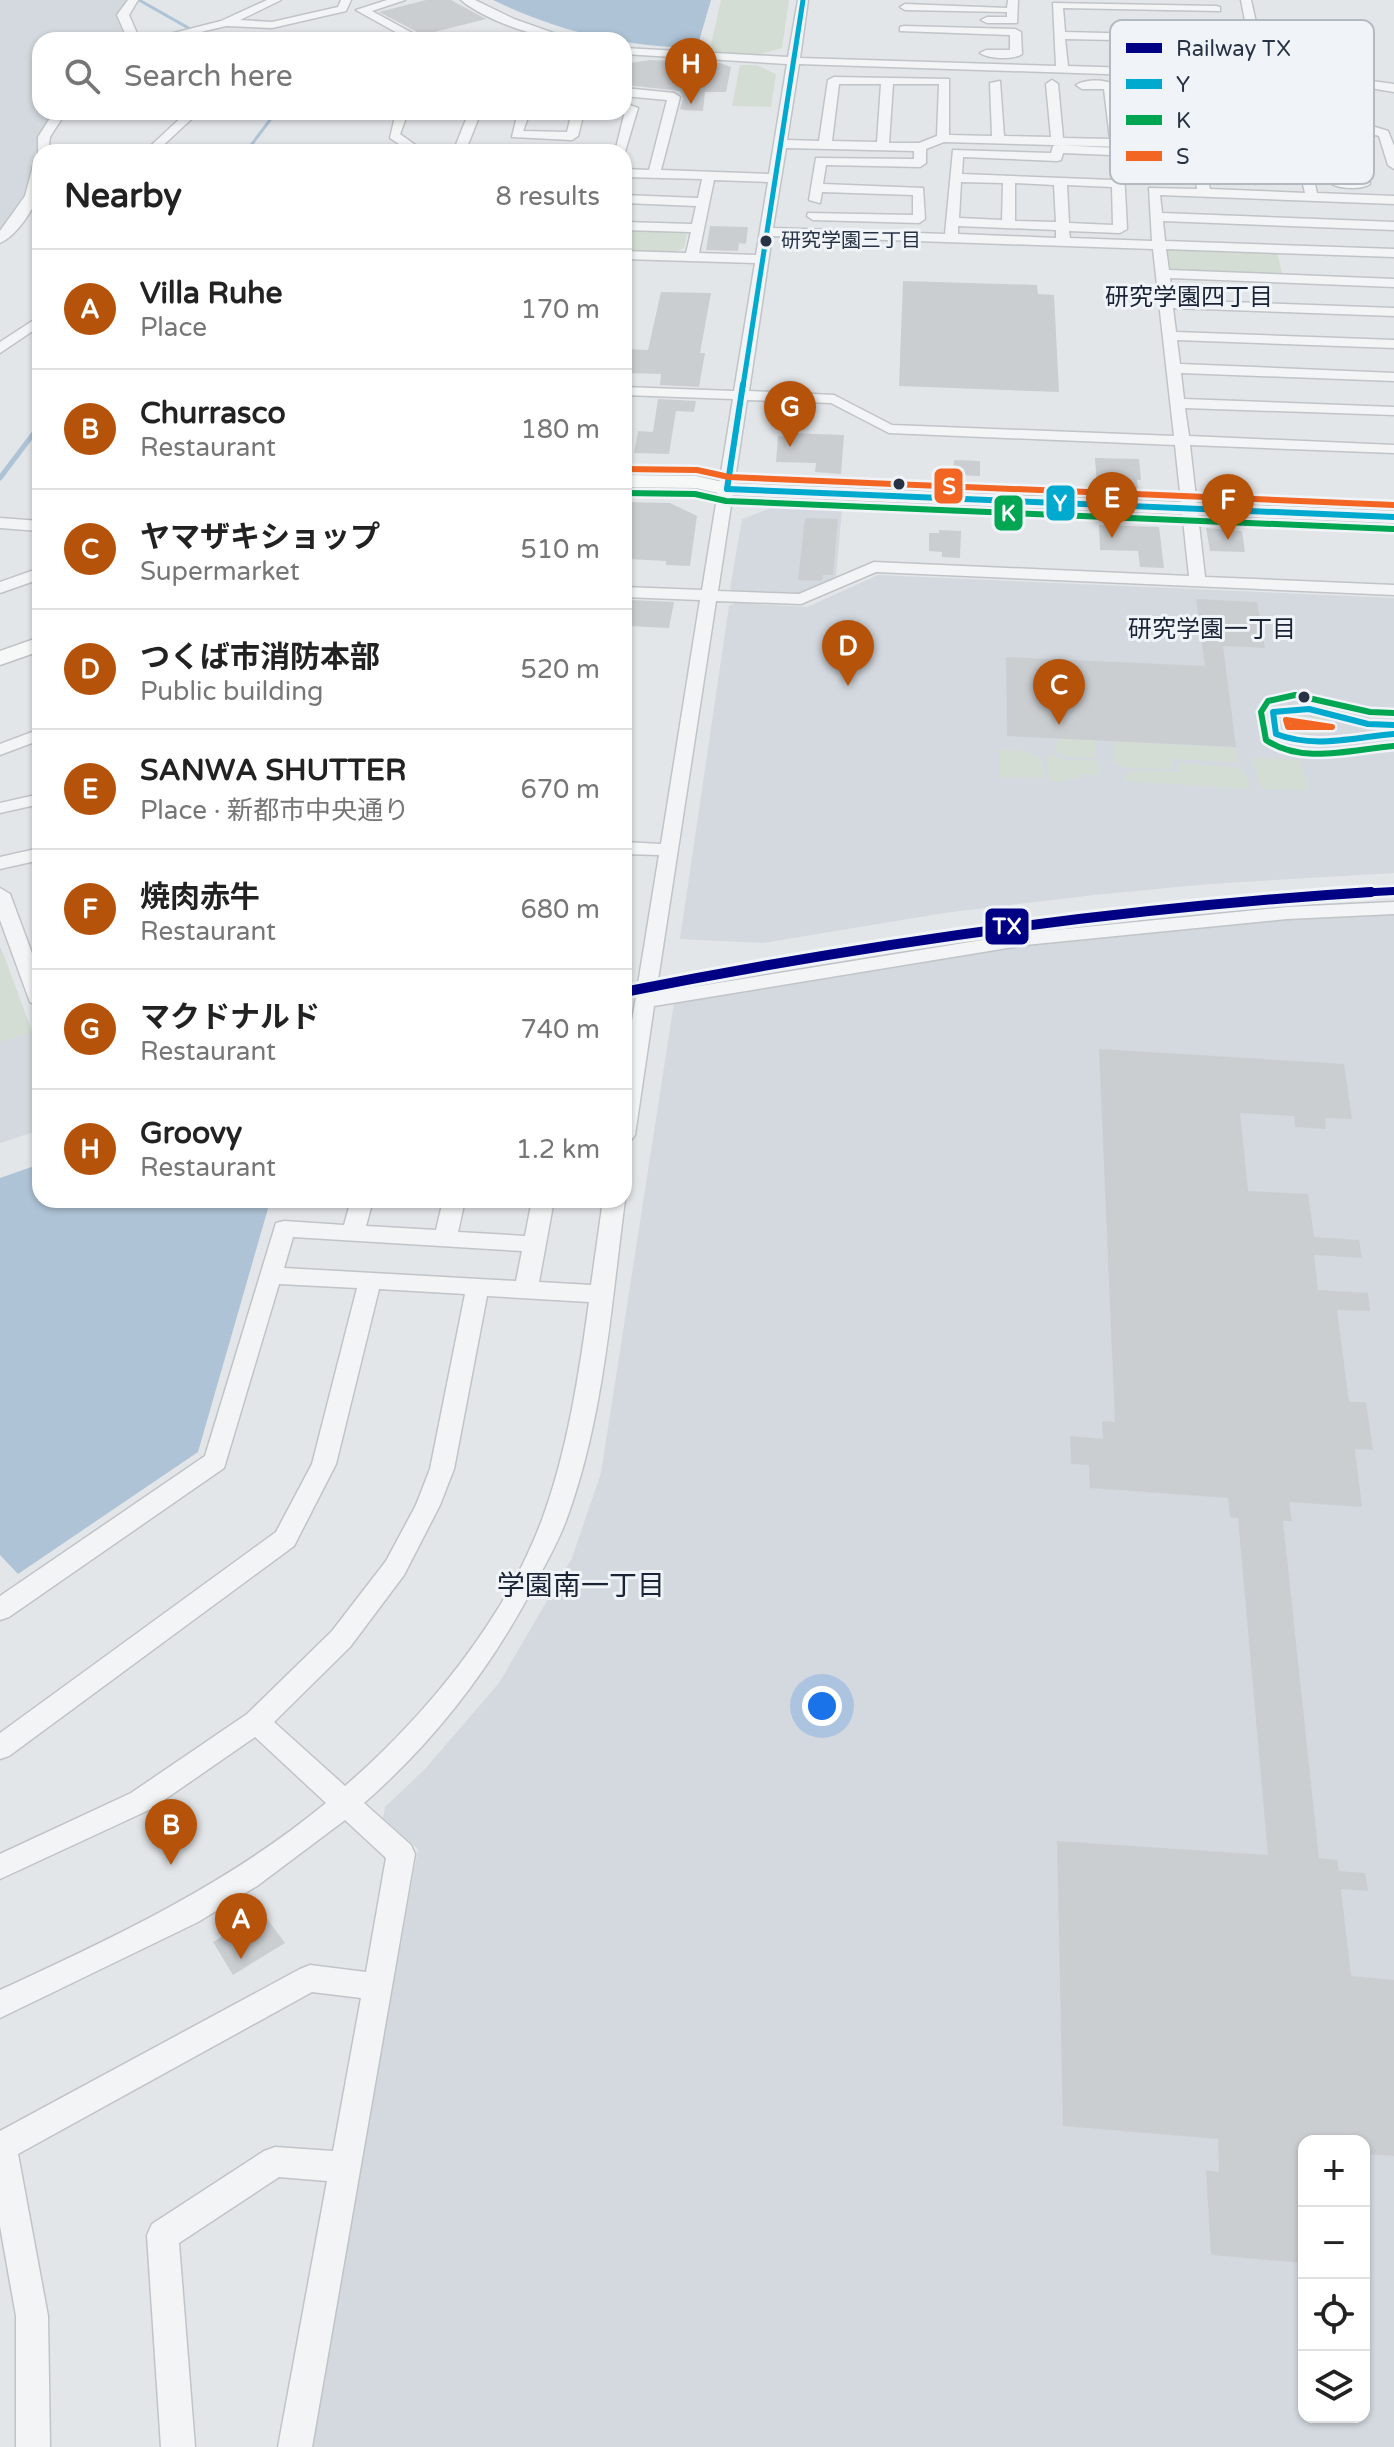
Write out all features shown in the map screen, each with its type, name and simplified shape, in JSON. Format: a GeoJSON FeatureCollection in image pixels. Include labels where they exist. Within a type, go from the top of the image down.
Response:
{"type":"FeatureCollection","features":[{"type":"Feature","properties":{"kind":"main road"},"geometry":{"type":"LineString","coordinates":[[632,481],[696,482],[727,489]]}},
{"type":"Feature","properties":{"kind":"main road"},"geometry":{"type":"LineString","coordinates":[[632,492],[694,493],[727,489],[1394,517]]}},
{"type":"Feature","properties":{"kind":"main road"},"geometry":{"type":"LineString","coordinates":[[0,645],[32,633]]}},
{"type":"Feature","properties":{"kind":"main road"},"geometry":{"type":"LineString","coordinates":[[0,659],[32,646]]}},
{"type":"Feature","properties":{"kind":"street"},"geometry":{"type":"LineString","coordinates":[[130,32],[123,15],[133,0]]}},
{"type":"Feature","properties":{"kind":"street"},"geometry":{"type":"LineString","coordinates":[[186,32],[225,23],[276,0]]}},
{"type":"Feature","properties":{"kind":"street"},"geometry":{"type":"LineString","coordinates":[[225,23],[272,25],[295,16],[342,9],[346,0]]}},
{"type":"Feature","properties":{"kind":"street"},"geometry":{"type":"LineString","coordinates":[[400,0],[362,10],[404,32]]}},
{"type":"Feature","properties":{"kind":"street"},"geometry":{"type":"LineString","coordinates":[[466,0],[510,21],[543,32]]}},
{"type":"Feature","properties":{"kind":"street"},"geometry":{"type":"LineString","coordinates":[[632,1084],[803,0]]}},
{"type":"Feature","properties":{"kind":"street"},"geometry":{"type":"LineString","coordinates":[[1246,0],[1250,20]]}},
{"type":"Feature","properties":{"kind":"street"},"geometry":{"type":"LineString","coordinates":[[904,24],[1013,21],[1013,5]]}},
{"type":"Feature","properties":{"kind":"street"},"geometry":{"type":"LineString","coordinates":[[1062,69],[1057,5],[1110,11],[1217,14]]}},
{"type":"Feature","properties":{"kind":"street"},"geometry":{"type":"LineString","coordinates":[[1154,20],[1217,14]]}},
{"type":"Feature","properties":{"kind":"street"},"geometry":{"type":"LineString","coordinates":[[901,64],[904,24]]}},
{"type":"Feature","properties":{"kind":"street"},"geometry":{"type":"LineString","coordinates":[[904,24],[1015,32],[1016,54],[973,52]]}},
{"type":"Feature","properties":{"kind":"street"},"geometry":{"type":"LineString","coordinates":[[1059,29],[1110,24]]}},
{"type":"Feature","properties":{"kind":"street"},"geometry":{"type":"LineString","coordinates":[[1059,29],[1110,32]]}},
{"type":"Feature","properties":{"kind":"street"},"geometry":{"type":"LineString","coordinates":[[632,52],[704,58],[1110,71]]}},
{"type":"Feature","properties":{"kind":"street"},"geometry":{"type":"LineString","coordinates":[[1061,55],[1076,56]]}},
{"type":"Feature","properties":{"kind":"street"},"geometry":{"type":"LineString","coordinates":[[825,145],[834,80],[951,81],[943,138]]}},
{"type":"Feature","properties":{"kind":"street"},"geometry":{"type":"LineString","coordinates":[[883,146],[887,82]]}},
{"type":"Feature","properties":{"kind":"street"},"geometry":{"type":"LineString","coordinates":[[998,139],[989,82],[1010,83]]}},
{"type":"Feature","properties":{"kind":"street"},"geometry":{"type":"LineString","coordinates":[[1038,84],[1109,85],[1110,92]]}},
{"type":"Feature","properties":{"kind":"street"},"geometry":{"type":"LineString","coordinates":[[1052,84],[1057,141]]}},
{"type":"Feature","properties":{"kind":"street"},"geometry":{"type":"LineString","coordinates":[[1374,85],[1394,88]]}},
{"type":"Feature","properties":{"kind":"street"},"geometry":{"type":"LineString","coordinates":[[632,93],[674,97],[662,128],[654,174]]}},
{"type":"Feature","properties":{"kind":"street"},"geometry":{"type":"LineString","coordinates":[[43,144],[55,120]]}},
{"type":"Feature","properties":{"kind":"street"},"geometry":{"type":"LineString","coordinates":[[156,144],[188,120]]}},
{"type":"Feature","properties":{"kind":"street"},"geometry":{"type":"LineString","coordinates":[[399,120],[394,135],[407,144]]}},
{"type":"Feature","properties":{"kind":"street"},"geometry":{"type":"LineString","coordinates":[[462,144],[472,120]]}},
{"type":"Feature","properties":{"kind":"street"},"geometry":{"type":"LineString","coordinates":[[521,120],[516,134],[572,136]]}},
{"type":"Feature","properties":{"kind":"street"},"geometry":{"type":"LineString","coordinates":[[570,144],[576,120]]}},
{"type":"Feature","properties":{"kind":"street"},"geometry":{"type":"LineString","coordinates":[[623,144],[629,120]]}},
{"type":"Feature","properties":{"kind":"street"},"geometry":{"type":"LineString","coordinates":[[627,127],[643,128]]}},
{"type":"Feature","properties":{"kind":"street"},"geometry":{"type":"LineString","coordinates":[[1374,130],[1384,134],[1394,165]]}},
{"type":"Feature","properties":{"kind":"street"},"geometry":{"type":"LineString","coordinates":[[781,144],[920,147],[943,138],[1110,143]]}},
{"type":"Feature","properties":{"kind":"street"},"geometry":{"type":"LineString","coordinates":[[811,233],[820,161],[920,163],[920,147]]}},
{"type":"Feature","properties":{"kind":"street"},"geometry":{"type":"LineString","coordinates":[[951,238],[957,153],[1057,157],[1057,149],[1110,152]]}},
{"type":"Feature","properties":{"kind":"street"},"geometry":{"type":"LineString","coordinates":[[632,173],[775,178]]}},
{"type":"Feature","properties":{"kind":"street"},"geometry":{"type":"LineString","coordinates":[[692,257],[709,176]]}},
{"type":"Feature","properties":{"kind":"street"},"geometry":{"type":"LineString","coordinates":[[955,178],[1110,184]]}},
{"type":"Feature","properties":{"kind":"street"},"geometry":{"type":"LineString","coordinates":[[1008,224],[1009,180]]}},
{"type":"Feature","properties":{"kind":"street"},"geometry":{"type":"LineString","coordinates":[[1060,181],[1063,242]]}},
{"type":"Feature","properties":{"kind":"street"},"geometry":{"type":"LineString","coordinates":[[952,222],[1120,229],[1118,184]]}},
{"type":"Feature","properties":{"kind":"street"},"geometry":{"type":"LineString","coordinates":[[1198,582],[1153,191],[1226,184]]}},
{"type":"Feature","properties":{"kind":"street"},"geometry":{"type":"LineString","coordinates":[[1303,184],[1312,197]]}},
{"type":"Feature","properties":{"kind":"street"},"geometry":{"type":"LineString","coordinates":[[1202,186],[1312,197],[1394,200]]}},
{"type":"Feature","properties":{"kind":"street"},"geometry":{"type":"LineString","coordinates":[[813,216],[919,219],[919,191],[816,188]]}},
{"type":"Feature","properties":{"kind":"street"},"geometry":{"type":"LineString","coordinates":[[0,239],[27,210],[32,198]]}},
{"type":"Feature","properties":{"kind":"street"},"geometry":{"type":"LineString","coordinates":[[632,199],[704,202]]}},
{"type":"Feature","properties":{"kind":"street"},"geometry":{"type":"LineString","coordinates":[[1156,217],[1394,226]]}},
{"type":"Feature","properties":{"kind":"street"},"geometry":{"type":"LineString","coordinates":[[632,226],[698,228]]}},
{"type":"Feature","properties":{"kind":"street"},"geometry":{"type":"LineString","coordinates":[[767,232],[1394,253]]}},
{"type":"Feature","properties":{"kind":"street"},"geometry":{"type":"LineString","coordinates":[[632,255],[763,259]]}},
{"type":"Feature","properties":{"kind":"street"},"geometry":{"type":"LineString","coordinates":[[1162,274],[1394,283]]}},
{"type":"Feature","properties":{"kind":"street"},"geometry":{"type":"LineString","coordinates":[[1166,304],[1394,312]]}},
{"type":"Feature","properties":{"kind":"street"},"geometry":{"type":"LineString","coordinates":[[0,349],[32,326]]}},
{"type":"Feature","properties":{"kind":"street"},"geometry":{"type":"LineString","coordinates":[[1169,336],[1394,344]]}},
{"type":"Feature","properties":{"kind":"street"},"geometry":{"type":"LineString","coordinates":[[1173,368],[1394,377]]}},
{"type":"Feature","properties":{"kind":"street"},"geometry":{"type":"LineString","coordinates":[[632,391],[834,399],[889,429],[1394,449]]}},
{"type":"Feature","properties":{"kind":"street"},"geometry":{"type":"LineString","coordinates":[[1177,403],[1394,411]]}},
{"type":"Feature","properties":{"kind":"street"},"geometry":{"type":"LineString","coordinates":[[0,523],[32,525]]}},
{"type":"Feature","properties":{"kind":"street"},"geometry":{"type":"LineString","coordinates":[[0,533],[32,534]]}},
{"type":"Feature","properties":{"kind":"street"},"geometry":{"type":"LineString","coordinates":[[632,592],[801,599],[874,567],[1394,590]]}},
{"type":"Feature","properties":{"kind":"street"},"geometry":{"type":"LineString","coordinates":[[0,588],[32,576]]}},
{"type":"Feature","properties":{"kind":"street"},"geometry":{"type":"LineString","coordinates":[[0,750],[32,737]]}},
{"type":"Feature","properties":{"kind":"street"},"geometry":{"type":"LineString","coordinates":[[0,808],[32,801]]}},
{"type":"Feature","properties":{"kind":"street"},"geometry":{"type":"LineString","coordinates":[[632,848],[669,850]]}},
{"type":"Feature","properties":{"kind":"street"},"geometry":{"type":"LineString","coordinates":[[0,863],[32,856]]}},
{"type":"Feature","properties":{"kind":"street"},"geometry":{"type":"LineString","coordinates":[[0,894],[30,954]]}},
{"type":"Feature","properties":{"kind":"street"},"geometry":{"type":"LineString","coordinates":[[645,1001],[1025,939],[1287,913],[1394,908]]}},
{"type":"Feature","properties":{"kind":"street"},"geometry":{"type":"LineString","coordinates":[[353,1233],[360,1208]]}},
{"type":"Feature","properties":{"kind":"street"},"geometry":{"type":"LineString","coordinates":[[445,1239],[452,1208]]}},
{"type":"Feature","properties":{"kind":"street"},"geometry":{"type":"LineString","coordinates":[[526,1289],[542,1208]]}},
{"type":"Feature","properties":{"kind":"street"},"geometry":{"type":"LineString","coordinates":[[0,2004],[112,1952],[247,1877],[346,1803],[404,1749],[455,1694],[510,1613],[556,1516],[581,1419],[613,1208]]}},
{"type":"Feature","properties":{"kind":"street"},"geometry":{"type":"LineString","coordinates":[[0,1610],[215,1461],[284,1229],[535,1244]]}},
{"type":"Feature","properties":{"kind":"street"},"geometry":{"type":"LineString","coordinates":[[271,1275],[600,1294]]}},
{"type":"Feature","properties":{"kind":"street"},"geometry":{"type":"LineString","coordinates":[[0,1748],[285,1539],[324,1464],[370,1280]]}},
{"type":"Feature","properties":{"kind":"street"},"geometry":{"type":"LineString","coordinates":[[0,1867],[141,1801],[256,1722],[341,1639],[395,1568],[422,1518],[442,1469],[478,1286]]}},
{"type":"Feature","properties":{"kind":"street"},"geometry":{"type":"LineString","coordinates":[[256,1722],[401,1854],[295,2447]]}},
{"type":"Feature","properties":{"kind":"street"},"geometry":{"type":"LineString","coordinates":[[33,2447],[32,2316],[1,2147],[310,1978],[378,1987]]}},
{"type":"Feature","properties":{"kind":"street"},"geometry":{"type":"LineString","coordinates":[[178,2447],[163,2235],[275,2162],[346,2167]]}},
{"type":"Feature","properties":{"kind":"shaded area"},"geometry":{"type":"Polygon","coordinates":[[[0,0],[128,0],[118,14],[124,32],[32,32],[32,120],[50,120],[38,144],[32,144],[29,193],[0,234],[0,0]]]}},
{"type":"Feature","properties":{"kind":"shaded area"},"geometry":{"type":"Polygon","coordinates":[[[721,0],[789,0],[782,48],[758,55],[709,53],[721,0]]]}},
{"type":"Feature","properties":{"kind":"shaded area"},"geometry":{"type":"Polygon","coordinates":[[[740,65],[756,65],[776,74],[771,107],[732,106],[740,65]]]}},
{"type":"Feature","properties":{"kind":"shaded area"},"geometry":{"type":"Polygon","coordinates":[[[632,230],[687,234],[684,248],[673,253],[632,251],[632,230]]]}},
{"type":"Feature","properties":{"kind":"shaded area"},"geometry":{"type":"Polygon","coordinates":[[[1166,248],[1277,252],[1283,277],[1166,271],[1166,248]]]}},
{"type":"Feature","properties":{"kind":"shaded area"},"geometry":{"type":"Polygon","coordinates":[[[774,507],[842,510],[836,577],[799,596],[738,593],[730,589],[742,519],[774,507]]]}},
{"type":"Feature","properties":{"kind":"shaded area"},"geometry":{"type":"Polygon","coordinates":[[[878,575],[1394,598],[1394,873],[1209,884],[1094,895],[944,913],[763,943],[680,939],[729,606],[735,603],[807,607],[878,575]]]}},
{"type":"Feature","properties":{"kind":"shaded area"},"geometry":{"type":"Polygon","coordinates":[[[1290,715],[1323,717],[1323,730],[1330,734],[1298,734],[1293,731],[1290,715]]]}},
{"type":"Feature","properties":{"kind":"shaded area"},"geometry":{"type":"Polygon","coordinates":[[[1057,739],[1095,740],[1096,758],[1069,757],[1056,751],[1057,739]]]}},
{"type":"Feature","properties":{"kind":"shaded area"},"geometry":{"type":"Polygon","coordinates":[[[1114,741],[1235,748],[1238,762],[1173,759],[1173,769],[1128,768],[1114,763],[1114,741]]]}},
{"type":"Feature","properties":{"kind":"shaded area"},"geometry":{"type":"Polygon","coordinates":[[[1000,749],[1027,751],[1042,760],[1043,778],[1000,777],[1000,749]]]}},
{"type":"Feature","properties":{"kind":"shaded area"},"geometry":{"type":"Polygon","coordinates":[[[1047,754],[1068,760],[1098,761],[1095,765],[1099,766],[1099,775],[1081,774],[1078,779],[1049,781],[1047,754]]]}},
{"type":"Feature","properties":{"kind":"shaded area"},"geometry":{"type":"Polygon","coordinates":[[[1252,758],[1300,760],[1309,790],[1261,788],[1252,758]]]}},
{"type":"Feature","properties":{"kind":"shaded area"},"geometry":{"type":"Polygon","coordinates":[[[1178,763],[1240,768],[1248,779],[1249,789],[1124,781],[1124,775],[1131,775],[1130,771],[1179,772],[1178,763]]]}},
{"type":"Feature","properties":{"kind":"shaded area"},"geometry":{"type":"Polygon","coordinates":[[[1394,912],[1394,2447],[308,2447],[418,1849],[383,1818],[385,1807],[425,1769],[499,1683],[572,1558],[601,1473],[674,1003],[969,951],[1268,919],[1394,912]]]}},
{"type":"Feature","properties":{"kind":"shaded area"},"geometry":{"type":"Polygon","coordinates":[[[0,946],[32,1032],[32,1133],[0,1143],[0,946]]]}},
{"type":"Feature","properties":{"kind":"shaded area"},"geometry":{"type":"Polygon","coordinates":[[[0,953],[3,953],[32,1032],[0,1042],[0,953]]]}},
{"type":"Feature","properties":{"kind":"water"},"geometry":{"type":"Polygon","coordinates":[[[493,0],[711,0],[697,48],[632,43],[632,32],[579,32],[493,0]]]}},
{"type":"Feature","properties":{"kind":"water"},"geometry":{"type":"Polygon","coordinates":[[[32,1167],[32,1208],[268,1208],[198,1452],[18,1574],[0,1555],[0,1178],[32,1167]]]}},
{"type":"Feature","properties":{"kind":"building"},"geometry":{"type":"Polygon","coordinates":[[[426,0],[451,0],[486,19],[435,32],[417,32],[379,12],[426,0]]]}},
{"type":"Feature","properties":{"kind":"building"},"geometry":{"type":"Polygon","coordinates":[[[650,60],[720,63],[731,67],[726,92],[705,92],[703,111],[680,109],[683,98],[680,91],[632,86],[632,63],[650,60]]]}},
{"type":"Feature","properties":{"kind":"building"},"geometry":{"type":"Polygon","coordinates":[[[710,226],[748,227],[746,244],[739,243],[738,251],[706,250],[710,226]]]}},
{"type":"Feature","properties":{"kind":"building"},"geometry":{"type":"Polygon","coordinates":[[[903,281],[1037,285],[1038,294],[1054,295],[1059,392],[899,386],[903,281]]]}},
{"type":"Feature","properties":{"kind":"building"},"geometry":{"type":"Polygon","coordinates":[[[661,292],[711,293],[700,353],[705,353],[699,387],[660,385],[661,374],[632,373],[632,349],[648,350],[661,292]]]}},
{"type":"Feature","properties":{"kind":"building"},"geometry":{"type":"Polygon","coordinates":[[[658,399],[696,401],[694,412],[676,411],[669,454],[634,453],[638,431],[653,432],[658,399]]]}},
{"type":"Feature","properties":{"kind":"building"},"geometry":{"type":"Polygon","coordinates":[[[789,433],[844,435],[841,474],[815,472],[816,463],[776,462],[778,436],[789,437],[789,433]]]}},
{"type":"Feature","properties":{"kind":"building"},"geometry":{"type":"Polygon","coordinates":[[[1095,458],[1139,459],[1141,480],[1137,480],[1138,489],[1097,487],[1095,458]]]}},
{"type":"Feature","properties":{"kind":"building"},"geometry":{"type":"Polygon","coordinates":[[[954,460],[980,461],[980,476],[953,475],[954,460]]]}},
{"type":"Feature","properties":{"kind":"building"},"geometry":{"type":"Polygon","coordinates":[[[632,502],[670,503],[697,516],[690,566],[666,565],[666,561],[632,559],[632,502]]]}},
{"type":"Feature","properties":{"kind":"building"},"geometry":{"type":"Polygon","coordinates":[[[805,518],[838,519],[833,575],[823,575],[822,581],[798,580],[805,518]]]}},
{"type":"Feature","properties":{"kind":"building"},"geometry":{"type":"Polygon","coordinates":[[[1099,525],[1159,527],[1164,568],[1140,567],[1138,551],[1100,550],[1099,525]]]}},
{"type":"Feature","properties":{"kind":"building"},"geometry":{"type":"Polygon","coordinates":[[[1206,528],[1242,531],[1245,552],[1210,551],[1206,528]]]}},
{"type":"Feature","properties":{"kind":"building"},"geometry":{"type":"Polygon","coordinates":[[[939,530],[961,531],[960,558],[942,557],[942,552],[929,551],[929,533],[939,533],[939,530]]]}},
{"type":"Feature","properties":{"kind":"building"},"geometry":{"type":"Polygon","coordinates":[[[1196,599],[1257,602],[1265,648],[1223,646],[1236,747],[1007,736],[1006,657],[1205,666],[1196,599]]]}},
{"type":"Feature","properties":{"kind":"building"},"geometry":{"type":"Polygon","coordinates":[[[632,600],[674,602],[669,628],[632,626],[632,600]]]}},
{"type":"Feature","properties":{"kind":"building"},"geometry":{"type":"Polygon","coordinates":[[[1099,1049],[1344,1064],[1352,1119],[1325,1118],[1326,1129],[1295,1127],[1294,1116],[1240,1113],[1248,1191],[1308,1194],[1314,1237],[1359,1240],[1362,1258],[1314,1255],[1318,1290],[1368,1293],[1370,1311],[1337,1310],[1349,1402],[1366,1402],[1373,1450],[1355,1449],[1362,1507],[1289,1502],[1292,1521],[1283,1521],[1319,1858],[1337,1860],[1339,1871],[1365,1873],[1368,1891],[1341,1889],[1351,1976],[1394,1980],[1394,2156],[1370,2154],[1370,2135],[1298,2135],[1298,2262],[1211,2255],[1206,2170],[1219,2172],[1218,2139],[1063,2126],[1057,1841],[1268,1855],[1238,1518],[1230,1517],[1228,1498],[1090,1488],[1089,1465],[1071,1464],[1070,1436],[1103,1439],[1102,1421],[1115,1422],[1099,1049]]]}},
{"type":"Feature","properties":{"kind":"building"},"geometry":{"type":"Polygon","coordinates":[[[262,1912],[285,1943],[233,1975],[213,1942],[262,1912]]]}},
{"type":"Feature","properties":{"kind":"waterway"},"geometry":{"type":"LineString","coordinates":[[139,0],[192,30]]}},
{"type":"Feature","properties":{"kind":"waterway"},"geometry":{"type":"LineString","coordinates":[[252,144],[270,120]]}},
{"type":"Feature","properties":{"kind":"waterway"},"geometry":{"type":"LineString","coordinates":[[0,478],[32,436]]}},
{"type":"Feature","properties":{"kind":"rail line","name":"TX"},"geometry":{"type":"LineString","coordinates":[[632,990],[815,956],[1007,926],[1200,905],[1394,891]]}},
{"type":"Feature","properties":{"kind":"transit line","name":"Y"},"geometry":{"type":"LineString","coordinates":[[727,489],[803,0]]}},
{"type":"Feature","properties":{"kind":"transit line","name":"S"},"geometry":{"type":"LineString","coordinates":[[632,469],[697,470],[729,477],[1394,505]]}},
{"type":"Feature","properties":{"kind":"transit line","name":"Y"},"geometry":{"type":"LineString","coordinates":[[727,489],[1394,517]]}},
{"type":"Feature","properties":{"kind":"transit line","name":"K"},"geometry":{"type":"LineString","coordinates":[[632,493],[695,494],[726,501],[1393,529]]}},
{"type":"Feature","properties":{"kind":"transit line","name":"K"},"geometry":{"type":"LineString","coordinates":[[1394,713],[1370,712],[1295,695],[1268,701],[1261,712],[1266,740],[1291,752],[1327,753],[1394,746]]}},
{"type":"Feature","properties":{"kind":"transit line","name":"Y"},"geometry":{"type":"LineString","coordinates":[[1394,725],[1368,724],[1309,709],[1273,712],[1276,734],[1289,739],[1318,742],[1394,734]]}},
{"type":"Feature","properties":{"kind":"transit line","name":"S"},"geometry":{"type":"LineString","coordinates":[[1286,720],[1332,727],[1288,727],[1286,720]]}},
{"type":"Feature","properties":{"kind":"place","name":"Groovy"},"geometry":{"type":"Point","coordinates":[691,104]}},
{"type":"Feature","properties":{"kind":"place","name":"研究学園三丁目"},"geometry":{"type":"Point","coordinates":[766,241]}},
{"type":"Feature","properties":{"kind":"place","name":"マクドナルド"},"geometry":{"type":"Point","coordinates":[790,447]}},
{"type":"Feature","properties":{"kind":"place","name":"SANWA SHUTTER"},"geometry":{"type":"Point","coordinates":[1112,538]}},
{"type":"Feature","properties":{"kind":"place","name":"焼肉赤牛"},"geometry":{"type":"Point","coordinates":[1228,540]}},
{"type":"Feature","properties":{"kind":"place","name":"つくば市消防本部"},"geometry":{"type":"Point","coordinates":[848,686]}},
{"type":"Feature","properties":{"kind":"place","name":"ヤマザキショップ"},"geometry":{"type":"Point","coordinates":[1059,725]}},
{"type":"Feature","properties":{"kind":"place","name":"Churrasco"},"geometry":{"type":"Point","coordinates":[171,1865]}},
{"type":"Feature","properties":{"kind":"place","name":"Villa Ruhe"},"geometry":{"type":"Point","coordinates":[241,1959]}},
{"type":"Feature","properties":{"kind":"district","name":"研究学園四丁目"},"geometry":{"type":"Point","coordinates":[1189,297]}},
{"type":"Feature","properties":{"kind":"district","name":"研究学園一丁目"},"geometry":{"type":"Point","coordinates":[1212,629]}},
{"type":"Feature","properties":{"kind":"district","name":"学園南一丁目"},"geometry":{"type":"Point","coordinates":[581,1586]}}]}
